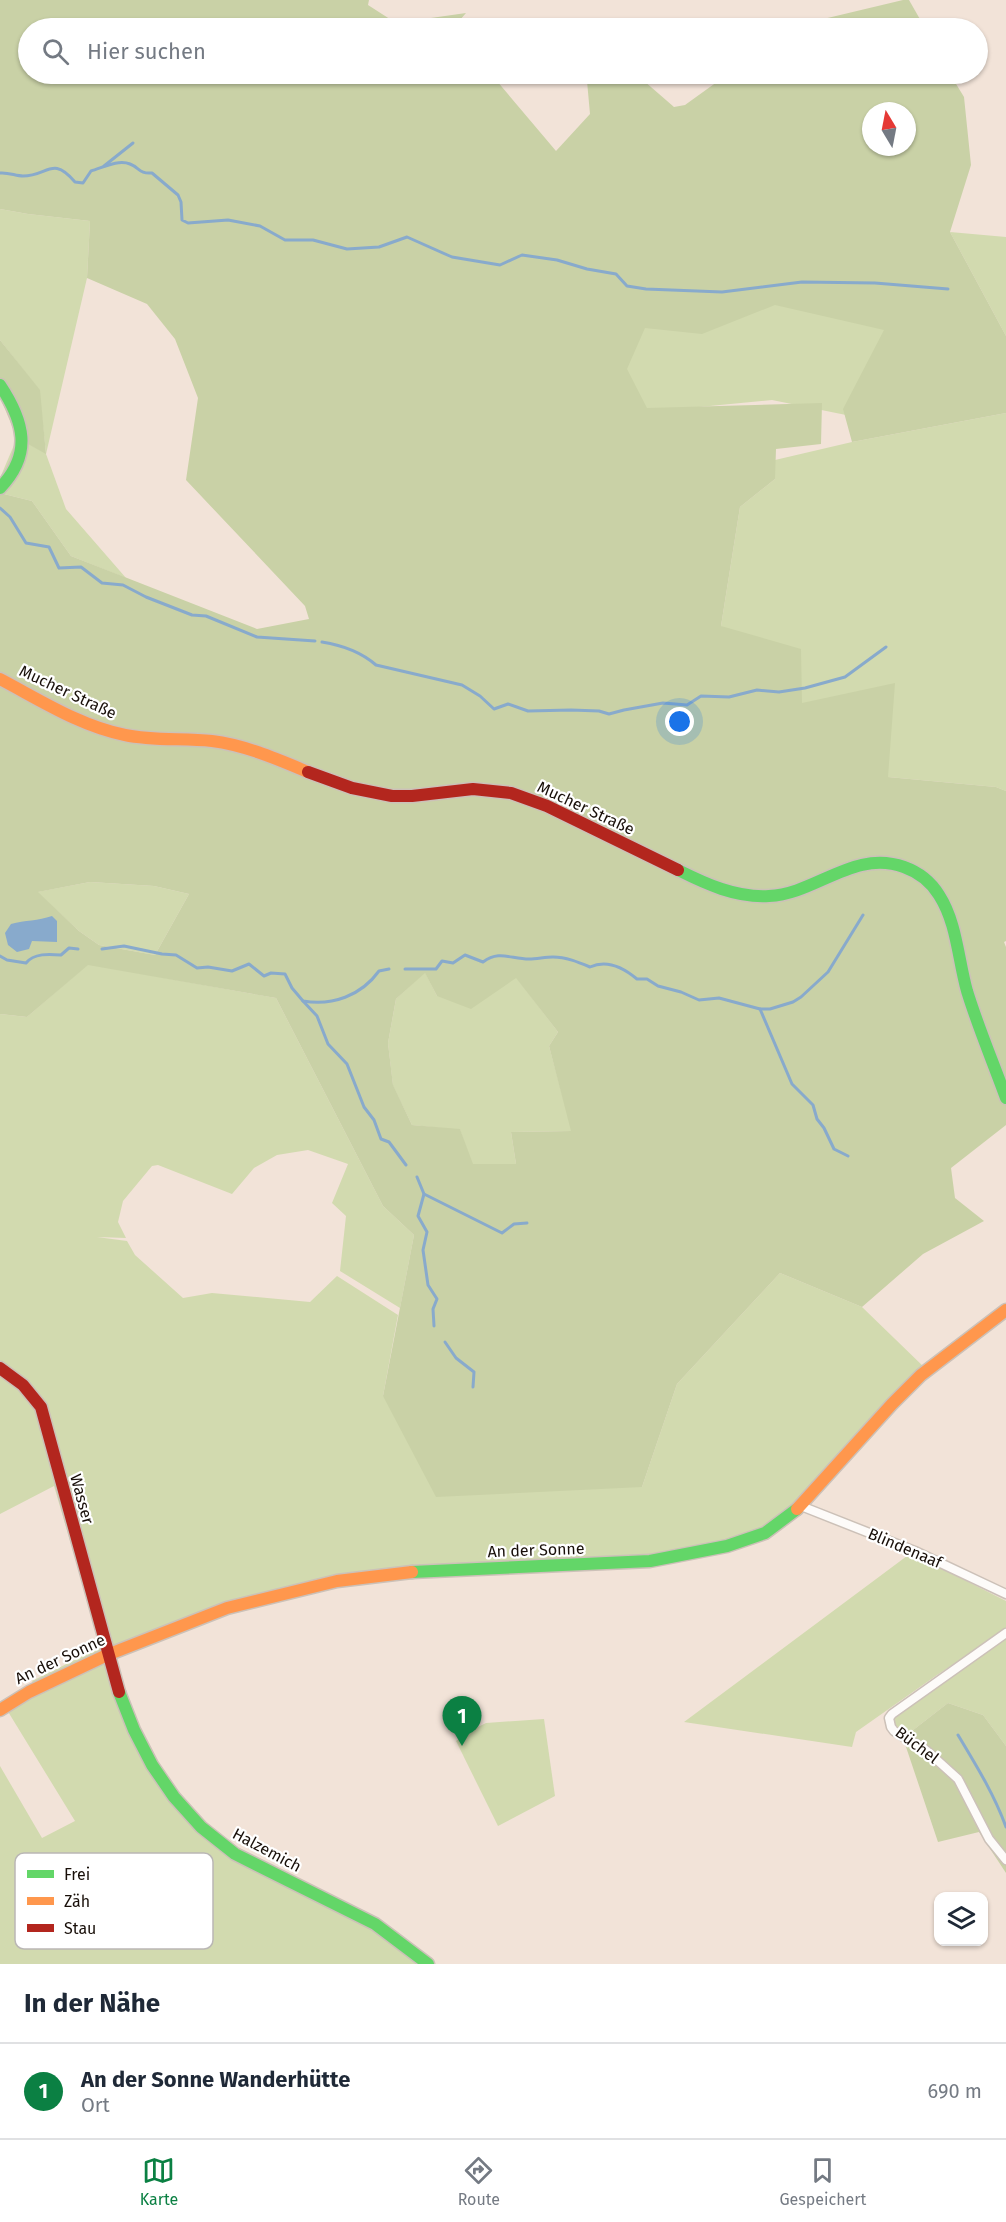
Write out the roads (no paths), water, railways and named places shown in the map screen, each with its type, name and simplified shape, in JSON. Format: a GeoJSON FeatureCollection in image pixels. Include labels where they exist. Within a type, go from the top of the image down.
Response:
{"type":"FeatureCollection","features":[{"type":"Feature","properties":{"kind":"street"},"geometry":{"type":"LineString","coordinates":[[0,385],[14,406],[23,440],[18,464],[0,488]]}},
{"type":"Feature","properties":{"kind":"street","name":"Mucher Straße"},"geometry":{"type":"LineString","coordinates":[[0,679],[87,722],[125,735],[224,742],[243,747],[331,782],[366,792],[393,796],[422,796],[471,789],[492,789],[523,796],[696,878],[739,894],[755,897],[782,896],[799,891],[848,868],[866,863],[886,862],[908,868],[927,881],[946,906],[969,997],[1006,1098]]}},
{"type":"Feature","properties":{"kind":"street","name":"An der Sonne"},"geometry":{"type":"LineString","coordinates":[[0,1710],[29,1692],[107,1655],[227,1608],[325,1583],[425,1570],[608,1564],[682,1556],[727,1546],[765,1533],[777,1527],[801,1506],[921,1375],[1006,1311]]}},
{"type":"Feature","properties":{"kind":"street","name":"Wasser"},"geometry":{"type":"LineString","coordinates":[[0,1368],[24,1385],[41,1407],[107,1655]]}},
{"type":"Feature","properties":{"kind":"street","name":"Blindenaaf"},"geometry":{"type":"LineString","coordinates":[[801,1506],[915,1551],[1006,1594]]}},
{"type":"Feature","properties":{"kind":"street","name":"Büchel"},"geometry":{"type":"LineString","coordinates":[[1006,1633],[889,1718],[894,1731],[927,1751],[958,1779],[989,1839],[1006,1860]]}},
{"type":"Feature","properties":{"kind":"street","name":"Halzemich"},"geometry":{"type":"LineString","coordinates":[[107,1655],[110,1671],[146,1758],[161,1781],[194,1820],[220,1844],[235,1854],[375,1924],[428,1964]]}},
{"type":"Feature","properties":{"kind":"water"},"geometry":{"type":"Polygon","coordinates":[[[52,916],[57,921],[57,942],[32,941],[29,949],[17,952],[8,945],[5,933],[11,924],[52,916]]]}},
{"type":"Feature","properties":{"kind":"waterway"},"geometry":{"type":"LineString","coordinates":[[104,166],[133,143]]}},
{"type":"Feature","properties":{"kind":"waterway"},"geometry":{"type":"LineString","coordinates":[[0,173],[23,176],[55,168],[67,174],[75,182],[83,183],[91,171],[115,163],[125,163],[142,172],[152,173],[178,195],[181,202],[182,220],[188,223],[228,220],[260,226],[285,240],[313,240],[347,249],[379,247],[407,237],[452,257],[500,265],[522,255],[557,260],[587,269],[616,274],[627,286],[646,289],[722,292],[802,282],[875,283],[948,289]]}},
{"type":"Feature","properties":{"kind":"waterway"},"geometry":{"type":"LineString","coordinates":[[0,508],[10,517],[26,543],[49,547],[59,568],[81,567],[102,583],[123,585],[146,597],[192,615],[206,616],[257,637],[315,641]]}},
{"type":"Feature","properties":{"kind":"waterway"},"geometry":{"type":"LineString","coordinates":[[322,642],[350,650],[376,665],[462,685],[480,696],[494,709],[508,704],[528,711],[599,711],[609,714],[663,703],[687,705],[701,696],[729,697],[757,690],[779,692],[805,688],[845,677],[886,647]]}},
{"type":"Feature","properties":{"kind":"waterway"},"geometry":{"type":"LineString","coordinates":[[760,1009],[770,1009],[801,997],[828,972],[863,915]]}},
{"type":"Feature","properties":{"kind":"waterway"},"geometry":{"type":"LineString","coordinates":[[102,949],[124,946],[176,955],[197,968],[208,967],[232,971],[249,964],[264,976],[271,973],[285,974],[292,988],[303,1001],[314,1002],[335,1000],[355,993],[372,980],[379,971],[389,969]]}},
{"type":"Feature","properties":{"kind":"waterway"},"geometry":{"type":"LineString","coordinates":[[0,956],[7,960],[26,963],[37,956],[61,955],[69,948],[78,949]]}},
{"type":"Feature","properties":{"kind":"waterway"},"geometry":{"type":"LineString","coordinates":[[405,969],[436,969],[442,961],[453,963],[465,955],[483,962],[494,956],[529,959],[558,957],[590,967],[609,964],[627,971],[637,979],[647,979],[658,986],[699,1000],[719,998],[760,1009],[792,1084],[813,1105],[817,1119],[834,1149],[848,1156]]}},
{"type":"Feature","properties":{"kind":"waterway"},"geometry":{"type":"LineString","coordinates":[[303,1001],[317,1016],[328,1044],[347,1064],[364,1107],[374,1120],[381,1139],[389,1142],[406,1165]]}},
{"type":"Feature","properties":{"kind":"waterway"},"geometry":{"type":"LineString","coordinates":[[417,1177],[424,1194],[502,1233],[514,1224],[527,1223]]}},
{"type":"Feature","properties":{"kind":"waterway"},"geometry":{"type":"LineString","coordinates":[[424,1194],[418,1216],[427,1232],[423,1250],[428,1285],[437,1299],[433,1309],[434,1326]]}},
{"type":"Feature","properties":{"kind":"waterway"},"geometry":{"type":"LineString","coordinates":[[445,1342],[456,1358],[474,1372],[473,1387]]}},
{"type":"Feature","properties":{"kind":"waterway"},"geometry":{"type":"LineString","coordinates":[[958,1735],[990,1791],[1006,1827]]}},
{"type":"Feature","properties":{"kind":"place","name":"An der Sonne Wanderhütte"},"geometry":{"type":"Point","coordinates":[462,1746]}}]}
